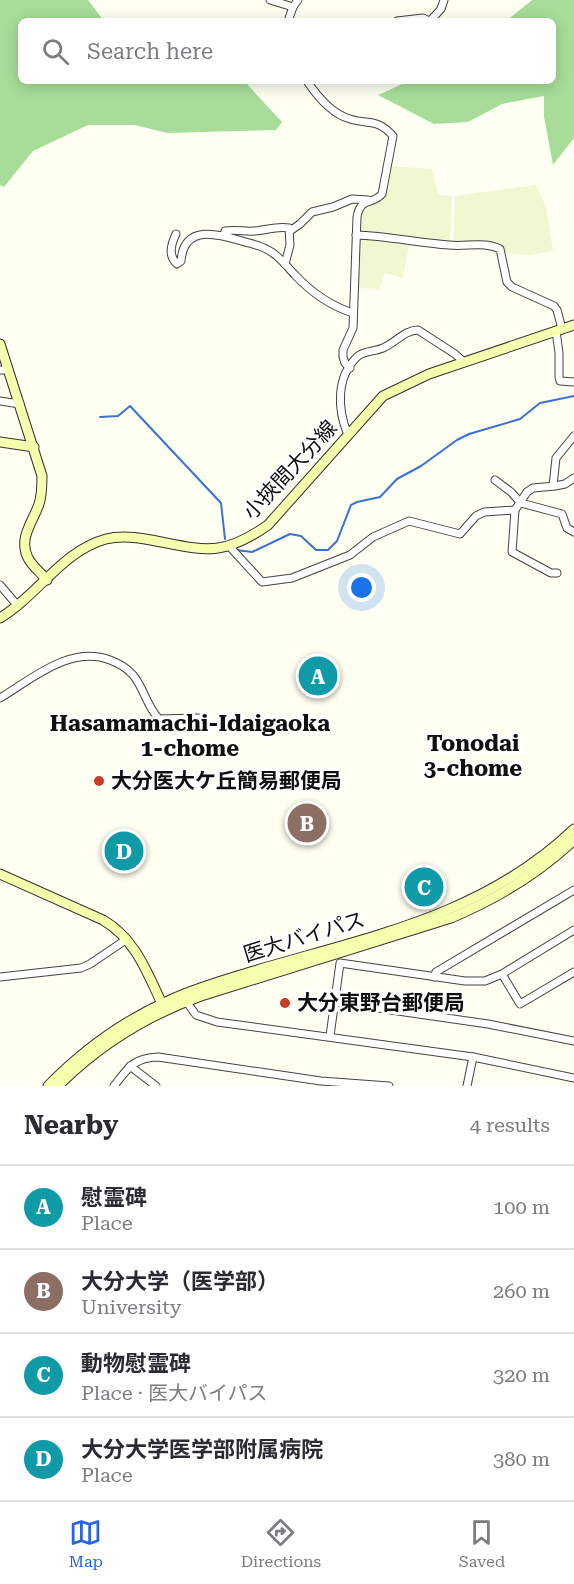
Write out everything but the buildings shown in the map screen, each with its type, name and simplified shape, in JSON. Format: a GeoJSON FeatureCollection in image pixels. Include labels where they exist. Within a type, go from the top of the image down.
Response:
{"type":"FeatureCollection","features":[{"type":"Feature","properties":{"kind":"main road","name":"小挾間大分線"},"geometry":{"type":"LineString","coordinates":[[0,618],[18,606],[76,553],[105,539],[128,537],[205,549],[229,546],[247,540],[268,525],[383,396],[418,379],[574,325]]}},
{"type":"Feature","properties":{"kind":"main road"},"geometry":{"type":"LineString","coordinates":[[0,344],[5,370],[20,404],[42,476],[39,505],[26,533],[25,547],[28,559],[47,579]]}},
{"type":"Feature","properties":{"kind":"main road"},"geometry":{"type":"LineString","coordinates":[[0,442],[34,447]]}},
{"type":"Feature","properties":{"kind":"main road","name":"医大バイパス"},"geometry":{"type":"LineString","coordinates":[[48,1086],[99,1041],[131,1020],[203,987],[449,911],[508,880],[545,855],[574,829]]}},
{"type":"Feature","properties":{"kind":"main road","name":"医大バイパス"},"geometry":{"type":"LineString","coordinates":[[58,1086],[104,1047],[163,1007],[451,918],[479,906],[522,881],[574,840]]}},
{"type":"Feature","properties":{"kind":"main road"},"geometry":{"type":"LineString","coordinates":[[0,874],[103,920],[118,930],[142,962],[163,1007]]}},
{"type":"Feature","properties":{"kind":"street"},"geometry":{"type":"LineString","coordinates":[[270,0],[293,7]]}},
{"type":"Feature","properties":{"kind":"street"},"geometry":{"type":"LineString","coordinates":[[289,18],[298,0]]}},
{"type":"Feature","properties":{"kind":"street"},"geometry":{"type":"LineString","coordinates":[[432,18],[441,9],[444,0]]}},
{"type":"Feature","properties":{"kind":"street"},"geometry":{"type":"LineString","coordinates":[[309,84],[328,107],[348,119],[377,123],[393,136],[382,194],[378,198],[362,203],[358,209],[352,328],[343,350],[345,363],[350,368]]}},
{"type":"Feature","properties":{"kind":"street"},"geometry":{"type":"LineString","coordinates":[[290,231],[312,212],[352,199],[369,201]]}},
{"type":"Feature","properties":{"kind":"street"},"geometry":{"type":"LineString","coordinates":[[224,235],[225,231],[231,230],[255,231],[276,227],[289,228],[290,245],[285,264]]}},
{"type":"Feature","properties":{"kind":"street"},"geometry":{"type":"LineString","coordinates":[[176,234],[171,254],[177,264],[181,261],[185,244],[190,239],[209,234],[224,235],[268,249],[311,291],[353,312]]}},
{"type":"Feature","properties":{"kind":"street"},"geometry":{"type":"LineString","coordinates":[[356,235],[451,245],[492,245],[500,249],[507,282],[512,287],[554,306],[557,310],[559,377],[560,381],[574,382]]}},
{"type":"Feature","properties":{"kind":"street"},"geometry":{"type":"LineString","coordinates":[[348,435],[341,407],[340,385],[358,357],[366,352],[382,349],[412,330],[423,333],[464,362]]}},
{"type":"Feature","properties":{"kind":"street"},"geometry":{"type":"LineString","coordinates":[[0,401],[20,404]]}},
{"type":"Feature","properties":{"kind":"street"},"geometry":{"type":"LineString","coordinates":[[553,486],[556,458],[574,436]]}},
{"type":"Feature","properties":{"kind":"street"},"geometry":{"type":"LineString","coordinates":[[557,573],[551,573],[512,552],[515,510],[533,488],[565,484],[574,478]]}},
{"type":"Feature","properties":{"kind":"street"},"geometry":{"type":"LineString","coordinates":[[495,480],[511,492],[520,503],[562,514],[567,528],[574,532]]}},
{"type":"Feature","properties":{"kind":"street"},"geometry":{"type":"LineString","coordinates":[[229,546],[262,582],[277,581],[292,578],[350,555],[373,537],[409,521],[460,534],[476,516],[484,512],[515,510]]}},
{"type":"Feature","properties":{"kind":"street"},"geometry":{"type":"LineString","coordinates":[[1,587],[18,606]]}},
{"type":"Feature","properties":{"kind":"street"},"geometry":{"type":"LineString","coordinates":[[0,698],[69,658],[96,655],[116,662],[132,673],[159,719],[198,718]]}},
{"type":"Feature","properties":{"kind":"street"},"geometry":{"type":"LineString","coordinates":[[434,976],[436,972],[574,890]]}},
{"type":"Feature","properties":{"kind":"street"},"geometry":{"type":"LineString","coordinates":[[330,1036],[340,963],[477,982],[502,974],[574,930]]}},
{"type":"Feature","properties":{"kind":"street"},"geometry":{"type":"LineString","coordinates":[[0,977],[81,968],[127,939]]}},
{"type":"Feature","properties":{"kind":"street"},"geometry":{"type":"LineString","coordinates":[[502,974],[520,1004],[574,972]]}},
{"type":"Feature","properties":{"kind":"street"},"geometry":{"type":"LineString","coordinates":[[186,1001],[193,1012],[203,1018],[473,1057],[574,1078]]}},
{"type":"Feature","properties":{"kind":"street"},"geometry":{"type":"LineString","coordinates":[[335,1002],[488,1024],[574,1041]]}},
{"type":"Feature","properties":{"kind":"street"},"geometry":{"type":"LineString","coordinates":[[114,1086],[136,1060],[158,1057],[287,1076],[317,1083],[389,1086]]}},
{"type":"Feature","properties":{"kind":"street"},"geometry":{"type":"LineString","coordinates":[[467,1086],[473,1057]]}},
{"type":"Feature","properties":{"kind":"street"},"geometry":{"type":"LineString","coordinates":[[130,1066],[156,1086]]}},
{"type":"Feature","properties":{"kind":"street"},"geometry":{"type":"LineString","coordinates":[[286,1086],[287,1076]]}},
{"type":"Feature","properties":{"kind":"green space"},"geometry":{"type":"Polygon","coordinates":[[[0,0],[88,0],[102,18],[18,18],[18,84],[247,84],[282,122],[276,130],[167,133],[135,125],[88,125],[33,151],[4,187],[0,185],[0,0]]]}},
{"type":"Feature","properties":{"kind":"green space"},"geometry":{"type":"Polygon","coordinates":[[[532,0],[574,0],[574,138],[553,165],[544,117],[544,96],[502,104],[468,122],[434,124],[378,95],[402,84],[556,84],[556,18],[510,18],[532,0]]]}},
{"type":"Feature","properties":{"kind":"green space"},"geometry":{"type":"Polygon","coordinates":[[[389,166],[432,169],[438,195],[452,196],[450,244],[357,234],[359,209],[378,199],[389,166]]]}},
{"type":"Feature","properties":{"kind":"green space"},"geometry":{"type":"Polygon","coordinates":[[[536,185],[546,207],[553,251],[529,255],[505,253],[501,248],[453,244],[455,196],[536,185]]]}},
{"type":"Feature","properties":{"kind":"green space"},"geometry":{"type":"Polygon","coordinates":[[[357,236],[410,240],[403,278],[385,273],[379,289],[355,288],[357,236]]]}},
{"type":"Feature","properties":{"kind":"waterway"},"geometry":{"type":"LineString","coordinates":[[236,550],[252,552],[290,534],[301,536],[316,550],[328,550],[337,541],[351,505],[380,497],[397,479],[469,434],[520,419],[540,403],[574,396]]}},
{"type":"Feature","properties":{"kind":"waterway"},"geometry":{"type":"LineString","coordinates":[[100,417],[118,416],[130,406],[221,503],[225,539]]}},
{"type":"Feature","properties":{"kind":"place","name":"慰霊碑"},"geometry":{"type":"Point","coordinates":[318,676]}},
{"type":"Feature","properties":{"kind":"place","name":"大分医大ケ丘簡易郵便局"},"geometry":{"type":"Point","coordinates":[99,781]}},
{"type":"Feature","properties":{"kind":"place","name":"大分大学（医学部）"},"geometry":{"type":"Point","coordinates":[307,823]}},
{"type":"Feature","properties":{"kind":"place","name":"大分大学医学部附属病院"},"geometry":{"type":"Point","coordinates":[124,851]}},
{"type":"Feature","properties":{"kind":"place","name":"動物慰霊碑"},"geometry":{"type":"Point","coordinates":[424,887]}},
{"type":"Feature","properties":{"kind":"place","name":"大分東野台郵便局"},"geometry":{"type":"Point","coordinates":[285,1003]}},
{"type":"Feature","properties":{"kind":"district","name":"Hasamamachi-Idaigaoka 1-chome"},"geometry":{"type":"Point","coordinates":[190,736]}},
{"type":"Feature","properties":{"kind":"district","name":"Tonodai 3-chome"},"geometry":{"type":"Point","coordinates":[473,756]}}]}
